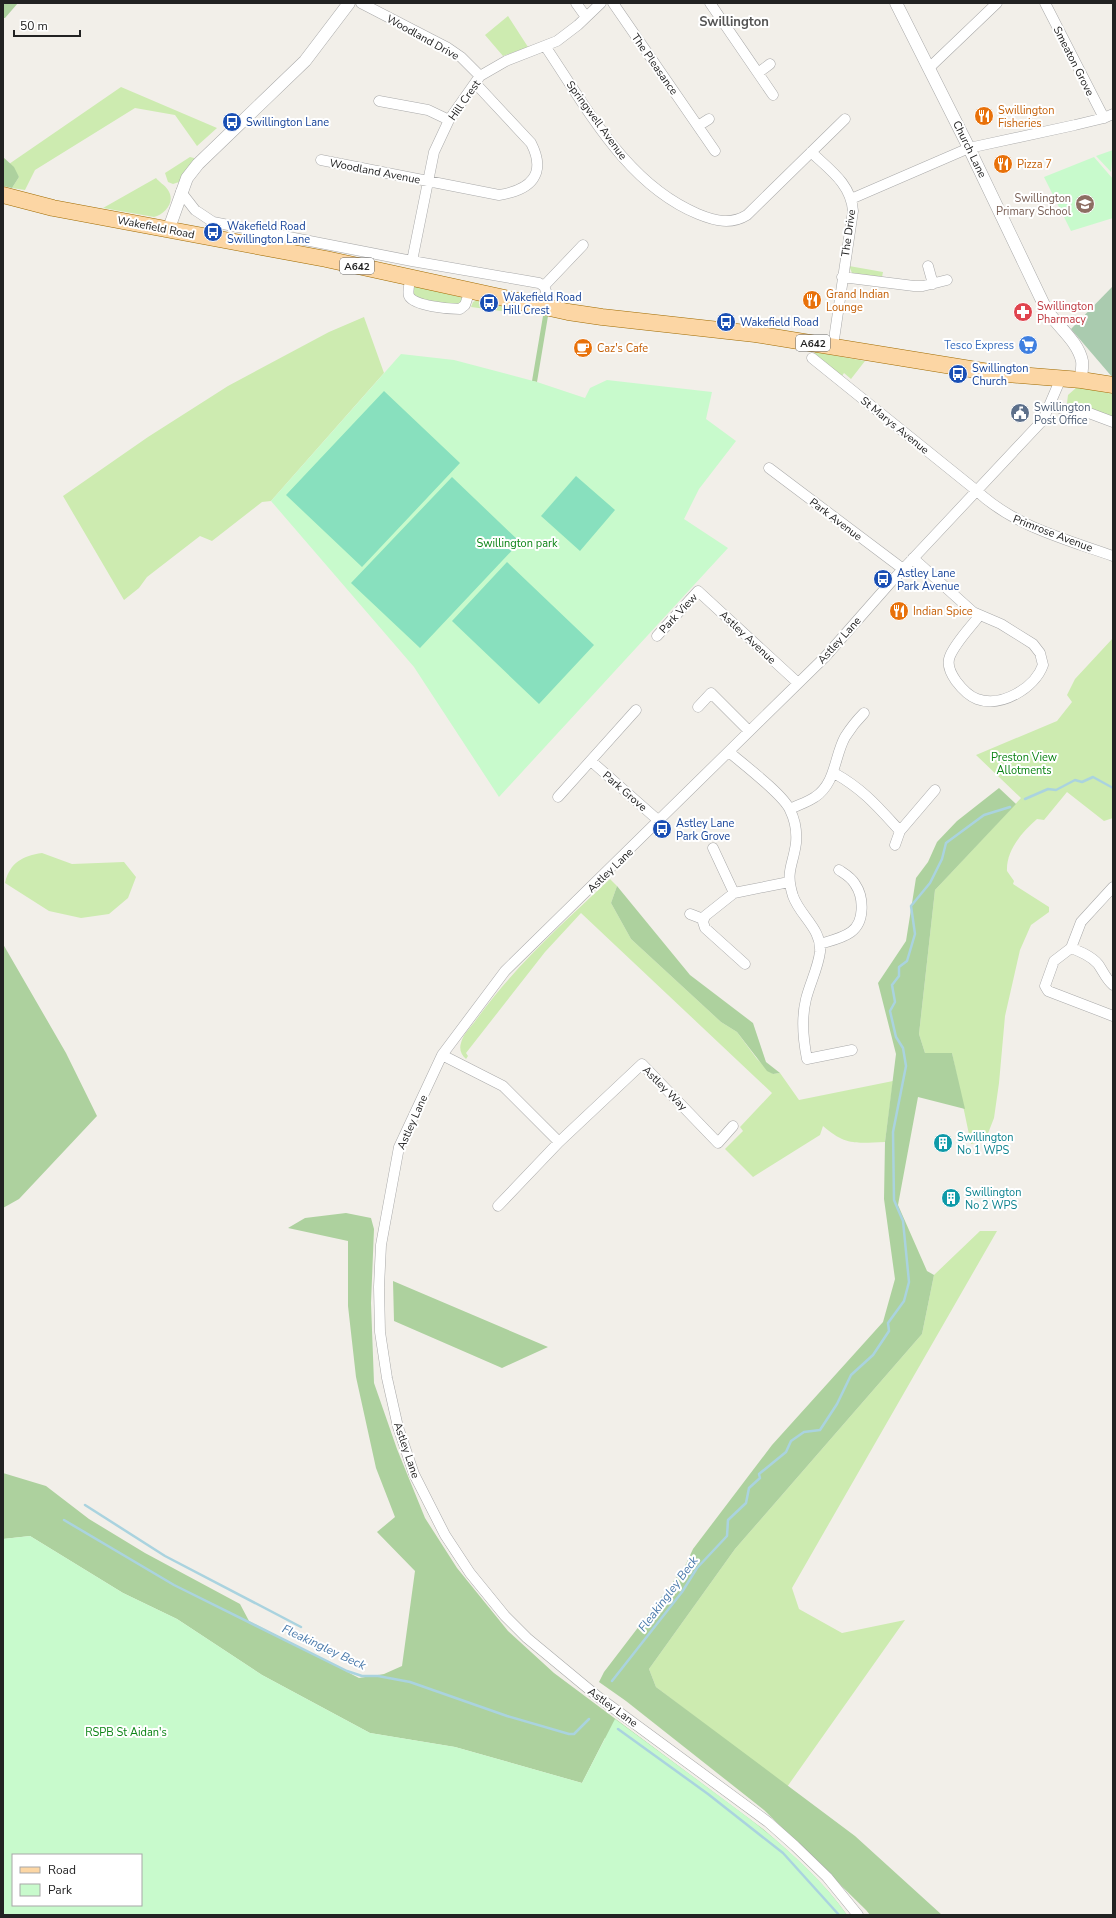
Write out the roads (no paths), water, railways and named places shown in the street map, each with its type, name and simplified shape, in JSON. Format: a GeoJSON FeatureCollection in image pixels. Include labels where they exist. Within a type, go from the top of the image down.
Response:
{"type":"FeatureCollection","features":[{"type":"Feature","properties":{"kind":"main road","name":"Wakefield Road"},"geometry":{"type":"LineString","coordinates":[[3,195],[53,208],[168,230],[411,269],[470,290],[568,312],[755,334],[802,346],[833,346],[995,373],[1061,378],[1113,385]]}},
{"type":"Feature","properties":{"kind":"street"},"geometry":{"type":"LineString","coordinates":[[168,230],[187,178],[198,164],[305,61],[349,3]]}},
{"type":"Feature","properties":{"kind":"street","name":"Woodland Drive"},"geometry":{"type":"LineString","coordinates":[[361,3],[448,48],[461,57],[478,80],[531,143],[539,164],[530,183],[520,189],[499,195],[429,181]]}},
{"type":"Feature","properties":{"kind":"street"},"geometry":{"type":"LineString","coordinates":[[576,3],[586,17]]}},
{"type":"Feature","properties":{"kind":"street","name":"Hill Crest"},"geometry":{"type":"LineString","coordinates":[[470,290],[465,306],[460,309],[417,304],[411,299],[408,291],[434,152],[449,120],[478,80],[506,61],[545,46],[567,34],[601,3]]}},
{"type":"Feature","properties":{"kind":"street","name":"The Pleasance"},"geometry":{"type":"LineString","coordinates":[[613,3],[715,150]]}},
{"type":"Feature","properties":{"kind":"street"},"geometry":{"type":"LineString","coordinates":[[710,3],[773,95]]}},
{"type":"Feature","properties":{"kind":"street","name":"Church Lane"},"geometry":{"type":"LineString","coordinates":[[896,3],[969,148],[1046,309],[1075,346],[1082,361],[1080,380]]}},
{"type":"Feature","properties":{"kind":"street"},"geometry":{"type":"LineString","coordinates":[[929,68],[996,3]]}},
{"type":"Feature","properties":{"kind":"street","name":"Smeaton Grove"},"geometry":{"type":"LineString","coordinates":[[1045,3],[1108,116]]}},
{"type":"Feature","properties":{"kind":"street","name":"Springwell Avenue"},"geometry":{"type":"LineString","coordinates":[[545,46],[625,160],[649,183],[668,198],[709,218],[730,222],[743,218],[845,119]]}},
{"type":"Feature","properties":{"kind":"street"},"geometry":{"type":"LineString","coordinates":[[758,73],[770,64]]}},
{"type":"Feature","properties":{"kind":"street"},"geometry":{"type":"LineString","coordinates":[[380,101],[428,110],[449,120]]}},
{"type":"Feature","properties":{"kind":"street","name":"The Drive"},"geometry":{"type":"LineString","coordinates":[[833,346],[842,277],[853,211],[851,199],[969,148],[1108,116]]}},
{"type":"Feature","properties":{"kind":"street"},"geometry":{"type":"LineString","coordinates":[[698,126],[709,119]]}},
{"type":"Feature","properties":{"kind":"street"},"geometry":{"type":"LineString","coordinates":[[811,152],[843,183],[851,199]]}},
{"type":"Feature","properties":{"kind":"street","name":"Woodland Avenue"},"geometry":{"type":"LineString","coordinates":[[321,160],[429,181]]}},
{"type":"Feature","properties":{"kind":"street","name":"Wakefield Road"},"geometry":{"type":"LineString","coordinates":[[181,192],[195,210],[213,222],[411,269],[540,283],[544,286]]}},
{"type":"Feature","properties":{"kind":"street"},"geometry":{"type":"LineString","coordinates":[[545,306],[546,291],[544,286],[583,245]]}},
{"type":"Feature","properties":{"kind":"street"},"geometry":{"type":"LineString","coordinates":[[928,266],[933,284]]}},
{"type":"Feature","properties":{"kind":"street"},"geometry":{"type":"LineString","coordinates":[[842,277],[914,286],[933,284],[947,280]]}},
{"type":"Feature","properties":{"kind":"street","name":"St Marys Avenue"},"geometry":{"type":"LineString","coordinates":[[812,358],[977,490]]}},
{"type":"Feature","properties":{"kind":"street","name":"Astley Lane"},"geometry":{"type":"LineString","coordinates":[[858,1915],[827,1877],[773,1827],[734,1796],[591,1691],[527,1638],[505,1616],[470,1573],[444,1535],[414,1474],[398,1427],[380,1332],[381,1245],[399,1148],[442,1056],[505,971],[825,657],[913,558],[1043,420],[1061,378]]}},
{"type":"Feature","properties":{"kind":"street"},"geometry":{"type":"LineString","coordinates":[[1050,404],[1060,408],[1089,413],[1113,422]]}},
{"type":"Feature","properties":{"kind":"street","name":"Park Avenue"},"geometry":{"type":"LineString","coordinates":[[769,468],[903,569]]}},
{"type":"Feature","properties":{"kind":"street","name":"Primrose Avenue"},"geometry":{"type":"LineString","coordinates":[[977,490],[992,505],[1013,518],[1113,556]]}},
{"type":"Feature","properties":{"kind":"street"},"geometry":{"type":"LineString","coordinates":[[913,558],[979,616],[1001,624],[1033,644],[1040,653],[1042,659],[1041,671],[1034,680],[1019,692],[1000,700],[985,701],[971,696],[958,683],[949,668],[950,655],[979,616]]}},
{"type":"Feature","properties":{"kind":"street","name":"Astley Avenue"},"geometry":{"type":"LineString","coordinates":[[698,591],[798,683]]}},
{"type":"Feature","properties":{"kind":"street","name":"Park View"},"geometry":{"type":"LineString","coordinates":[[657,636],[698,591]]}},
{"type":"Feature","properties":{"kind":"street"},"geometry":{"type":"LineString","coordinates":[[698,707],[711,693],[749,731]]}},
{"type":"Feature","properties":{"kind":"street"},"geometry":{"type":"LineString","coordinates":[[558,796],[636,710]]}},
{"type":"Feature","properties":{"kind":"street"},"geometry":{"type":"LineString","coordinates":[[790,809],[816,797],[834,773],[845,737],[864,713]]}},
{"type":"Feature","properties":{"kind":"street"},"geometry":{"type":"LineString","coordinates":[[729,752],[780,797],[790,809],[796,828],[796,843],[789,871],[789,882],[794,898],[816,931],[820,944],[818,958],[806,1000],[803,1021],[804,1059],[852,1050]]}},
{"type":"Feature","properties":{"kind":"street","name":"Park Grove"},"geometry":{"type":"LineString","coordinates":[[590,761],[659,821]]}},
{"type":"Feature","properties":{"kind":"street"},"geometry":{"type":"LineString","coordinates":[[834,773],[851,782],[869,796],[900,831]]}},
{"type":"Feature","properties":{"kind":"street"},"geometry":{"type":"LineString","coordinates":[[895,845],[900,831],[935,790]]}},
{"type":"Feature","properties":{"kind":"street"},"geometry":{"type":"LineString","coordinates":[[713,848],[734,893]]}},
{"type":"Feature","properties":{"kind":"street"},"geometry":{"type":"LineString","coordinates":[[820,944],[852,931],[861,919],[862,911],[858,888],[851,879],[838,870]]}},
{"type":"Feature","properties":{"kind":"street"},"geometry":{"type":"LineString","coordinates":[[745,964],[707,930],[703,919],[707,913],[734,893],[789,882]]}},
{"type":"Feature","properties":{"kind":"street"},"geometry":{"type":"LineString","coordinates":[[1113,887],[1081,922],[1071,948],[1054,961],[1045,984],[1047,990],[1113,1016]]}},
{"type":"Feature","properties":{"kind":"street"},"geometry":{"type":"LineString","coordinates":[[690,914],[703,919]]}},
{"type":"Feature","properties":{"kind":"street"},"geometry":{"type":"LineString","coordinates":[[1071,948],[1089,956],[1098,964],[1106,978],[1113,985]]}},
{"type":"Feature","properties":{"kind":"street"},"geometry":{"type":"LineString","coordinates":[[442,1056],[503,1086],[559,1142]]}},
{"type":"Feature","properties":{"kind":"street","name":"Astley Way"},"geometry":{"type":"LineString","coordinates":[[498,1206],[559,1142],[642,1064],[718,1143],[733,1126]]}},
{"type":"Feature","properties":{"kind":"waterway"},"geometry":{"type":"LineString","coordinates":[[1025,799],[1048,789],[1056,790],[1075,780],[1082,782],[1093,777],[1113,788]]}},
{"type":"Feature","properties":{"kind":"waterway"},"geometry":{"type":"LineString","coordinates":[[612,1681],[682,1592],[697,1568],[727,1536],[728,1520],[746,1503],[749,1488],[760,1478],[759,1474],[786,1452],[791,1441],[804,1432],[820,1430],[837,1404],[851,1375],[873,1355],[889,1331],[888,1323],[904,1301],[909,1282],[903,1221],[894,1200],[893,1132],[906,1066],[903,1048],[896,1037],[890,1011],[895,1002],[892,985],[899,976],[899,967],[907,961],[915,934],[911,906],[930,883],[942,859],[946,843],[984,815],[1010,807]]}},
{"type":"Feature","properties":{"kind":"waterway"},"geometry":{"type":"LineString","coordinates":[[85,1505],[165,1556],[301,1627]]}},
{"type":"Feature","properties":{"kind":"waterway","name":"Fleakingley Beck"},"geometry":{"type":"LineString","coordinates":[[64,1520],[174,1585],[347,1671],[362,1676],[378,1676],[410,1682],[507,1716],[569,1734],[574,1734],[589,1719]]}},
{"type":"Feature","properties":{"kind":"waterway"},"geometry":{"type":"LineString","coordinates":[[618,1729],[708,1794],[783,1853],[839,1915]]}},
{"type":"Feature","properties":{"kind":"place","name":"Swillington Fisheries"},"geometry":{"type":"Point","coordinates":[984,116]}},
{"type":"Feature","properties":{"kind":"place","name":"Swillington Lane"},"geometry":{"type":"Point","coordinates":[232,122]}},
{"type":"Feature","properties":{"kind":"place","name":"Pizza 7"},"geometry":{"type":"Point","coordinates":[1003,164]}},
{"type":"Feature","properties":{"kind":"place","name":"Swillington Primary School"},"geometry":{"type":"Point","coordinates":[1085,204]}},
{"type":"Feature","properties":{"kind":"place","name":"Wakefield Road Swillington Lane"},"geometry":{"type":"Point","coordinates":[213,232]}},
{"type":"Feature","properties":{"kind":"place","name":"Grand Indian Lounge"},"geometry":{"type":"Point","coordinates":[812,300]}},
{"type":"Feature","properties":{"kind":"place","name":"Wakefield Road Hill Crest"},"geometry":{"type":"Point","coordinates":[489,303]}},
{"type":"Feature","properties":{"kind":"place","name":"Swillington Pharmacy"},"geometry":{"type":"Point","coordinates":[1023,312]}},
{"type":"Feature","properties":{"kind":"place","name":"Wakefield Road"},"geometry":{"type":"Point","coordinates":[726,322]}},
{"type":"Feature","properties":{"kind":"place","name":"Tesco Express"},"geometry":{"type":"Point","coordinates":[1028,345]}},
{"type":"Feature","properties":{"kind":"place","name":"Caz's Cafe"},"geometry":{"type":"Point","coordinates":[583,348]}},
{"type":"Feature","properties":{"kind":"place","name":"Swillington Church"},"geometry":{"type":"Point","coordinates":[958,374]}},
{"type":"Feature","properties":{"kind":"place","name":"Swillington Post Office"},"geometry":{"type":"Point","coordinates":[1020,413]}},
{"type":"Feature","properties":{"kind":"place","name":"Astley Lane Park Avenue"},"geometry":{"type":"Point","coordinates":[883,579]}},
{"type":"Feature","properties":{"kind":"place","name":"Indian Spice"},"geometry":{"type":"Point","coordinates":[899,611]}},
{"type":"Feature","properties":{"kind":"place","name":"Astley Lane Park Grove"},"geometry":{"type":"Point","coordinates":[662,829]}},
{"type":"Feature","properties":{"kind":"place","name":"Swillington No 1 WPS"},"geometry":{"type":"Point","coordinates":[943,1143]}},
{"type":"Feature","properties":{"kind":"place","name":"Swillington No 2 WPS"},"geometry":{"type":"Point","coordinates":[951,1198]}},
{"type":"Feature","properties":{"kind":"district","name":"Swillington"},"geometry":{"type":"Point","coordinates":[734,21]}},
{"type":"Feature","properties":{"kind":"park label","name":"Swillington park"},"geometry":{"type":"Point","coordinates":[517,543]}},
{"type":"Feature","properties":{"kind":"park label","name":"Preston View Allotments"},"geometry":{"type":"Point","coordinates":[1024,763]}},
{"type":"Feature","properties":{"kind":"park label","name":"RSPB St Aidan's"},"geometry":{"type":"Point","coordinates":[126,1732]}}]}
